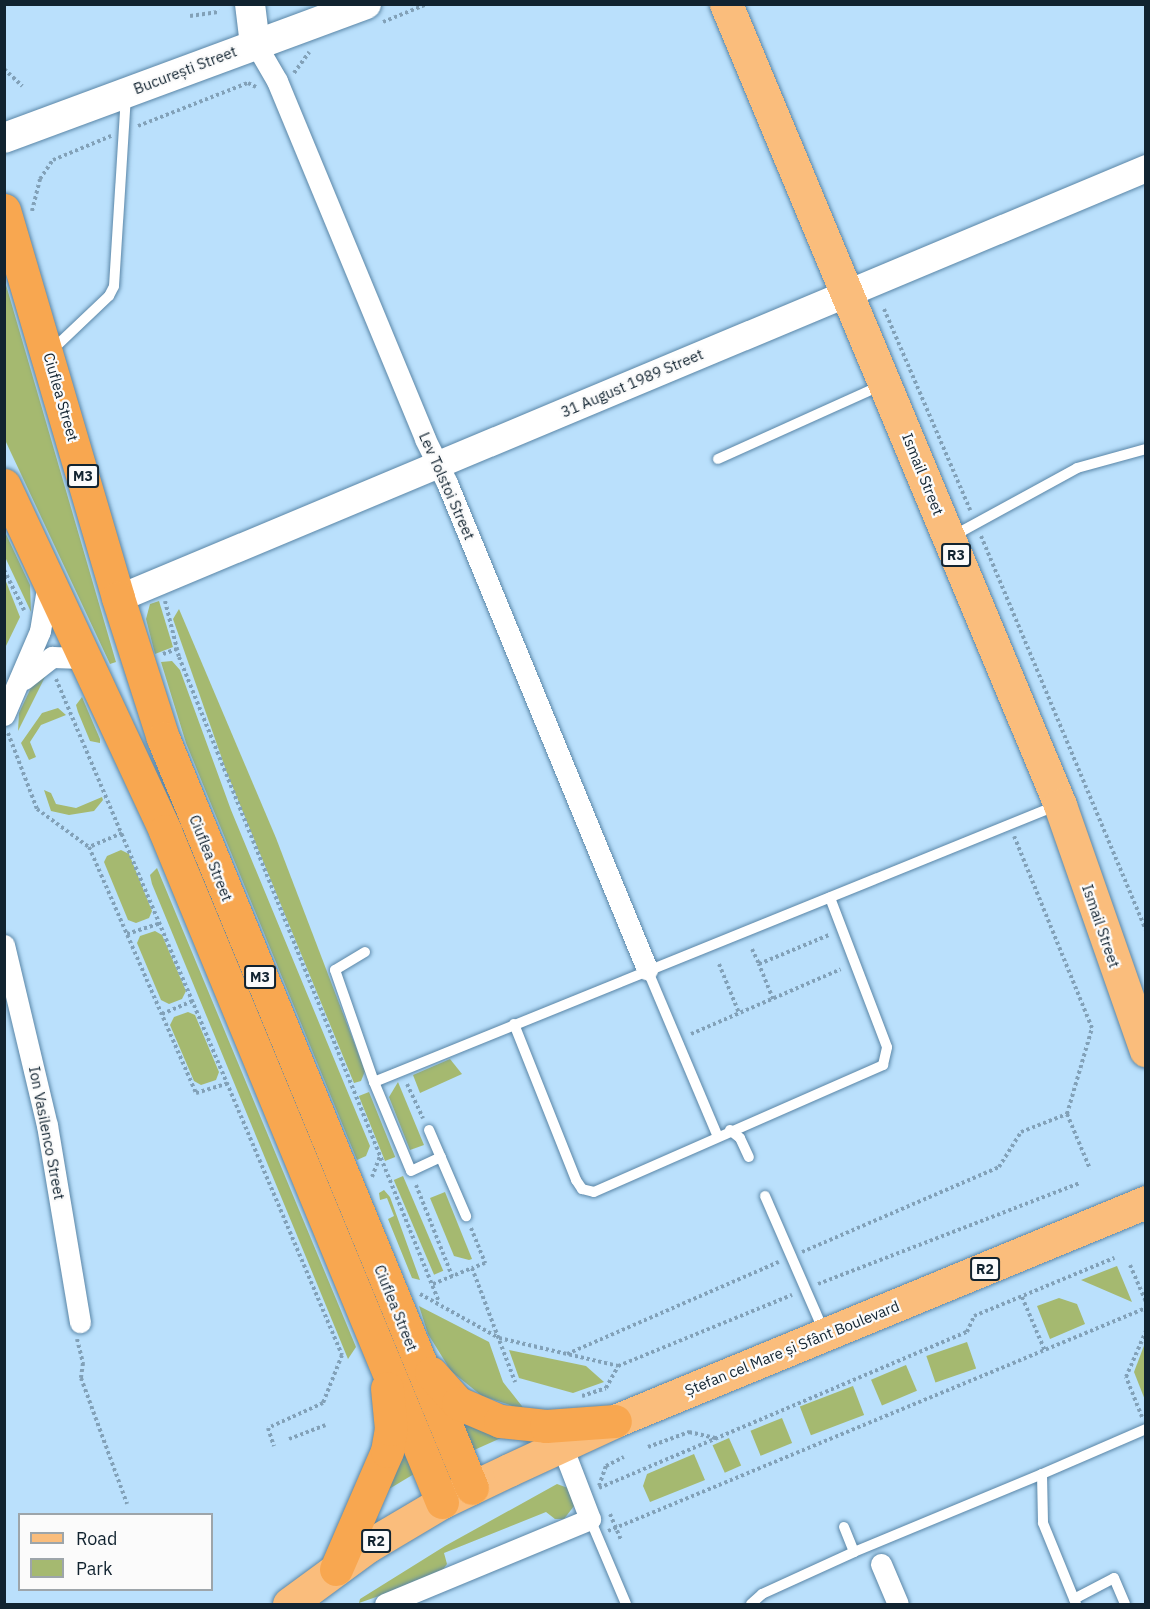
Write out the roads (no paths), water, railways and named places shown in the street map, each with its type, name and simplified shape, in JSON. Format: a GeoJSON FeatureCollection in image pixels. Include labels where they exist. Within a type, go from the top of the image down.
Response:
{"type":"FeatureCollection","features":[{"type":"Feature","properties":{"kind":"highway","name":"Ciuflea Street"},"geometry":{"type":"LineString","coordinates":[[18,215],[49,354],[148,695],[400,1359],[442,1502]]}},
{"type":"Feature","properties":{"kind":"highway","name":"Ciuflea Street"},"geometry":{"type":"LineString","coordinates":[[4,485],[92,666],[400,1359],[472,1488]]}},
{"type":"Feature","properties":{"kind":"highway"},"geometry":{"type":"LineString","coordinates":[[336,1569],[387,1451],[400,1359],[458,1402],[500,1421],[546,1426],[615,1421]]}},
{"type":"Feature","properties":{"kind":"main road","name":"Lev Tolstoi Street"},"geometry":{"type":"LineString","coordinates":[[249,4],[255,43]]}},
{"type":"Feature","properties":{"kind":"main road","name":"București Street"},"geometry":{"type":"LineString","coordinates":[[4,138],[255,43],[301,31],[366,4]]}},
{"type":"Feature","properties":{"kind":"main road","name":"Ismail Street"},"geometry":{"type":"LineString","coordinates":[[726,4],[886,384],[963,531],[1146,1050]]}},
{"type":"Feature","properties":{"kind":"main road","name":"Ștefan cel Mare și Sfânt Boulevard"},"geometry":{"type":"LineString","coordinates":[[442,1502],[615,1421],[1146,1202]]}},
{"type":"Feature","properties":{"kind":"main road","name":"R2"},"geometry":{"type":"LineString","coordinates":[[289,1605],[336,1569],[442,1502]]}},
{"type":"Feature","properties":{"kind":"street","name":"Lev Tolstoi Street"},"geometry":{"type":"LineString","coordinates":[[255,43],[277,81],[647,969]]}},
{"type":"Feature","properties":{"kind":"street","name":"31 August 1989 Street"},"geometry":{"type":"LineString","coordinates":[[118,598],[1146,168]]}},
{"type":"Feature","properties":{"kind":"street"},"geometry":{"type":"LineString","coordinates":[[4,715],[21,681],[44,615],[48,578]]}},
{"type":"Feature","properties":{"kind":"street"},"geometry":{"type":"LineString","coordinates":[[21,681],[52,657],[75,658],[92,666]]}},
{"type":"Feature","properties":{"kind":"street","name":"Ion Vasilenco Street"},"geometry":{"type":"LineString","coordinates":[[4,945],[47,1125],[80,1322]]}},
{"type":"Feature","properties":{"kind":"street"},"geometry":{"type":"LineString","coordinates":[[385,1605],[409,1600],[598,1520],[562,1446]]}},
{"type":"Feature","properties":{"kind":"street"},"geometry":{"type":"LineString","coordinates":[[882,1563],[898,1605]]}},
{"type":"Feature","properties":{"kind":"lane"},"geometry":{"type":"LineString","coordinates":[[49,354],[109,296],[114,286],[126,93]]}},
{"type":"Feature","properties":{"kind":"lane"},"geometry":{"type":"LineString","coordinates":[[718,459],[886,384]]}},
{"type":"Feature","properties":{"kind":"lane"},"geometry":{"type":"LineString","coordinates":[[963,531],[1077,468],[1146,449]]}},
{"type":"Feature","properties":{"kind":"lane"},"geometry":{"type":"LineString","coordinates":[[374,1082],[647,969],[1060,805]]}},
{"type":"Feature","properties":{"kind":"lane"},"geometry":{"type":"LineString","coordinates":[[514,1024],[582,1189],[594,1192],[717,1135],[878,1068],[887,1059],[887,1047],[830,898]]}},
{"type":"Feature","properties":{"kind":"lane"},"geometry":{"type":"LineString","coordinates":[[365,952],[335,970],[374,1082],[411,1171],[441,1157]]}},
{"type":"Feature","properties":{"kind":"lane"},"geometry":{"type":"LineString","coordinates":[[647,969],[717,1135]]}},
{"type":"Feature","properties":{"kind":"lane"},"geometry":{"type":"LineString","coordinates":[[429,1130],[466,1216]]}},
{"type":"Feature","properties":{"kind":"lane"},"geometry":{"type":"LineString","coordinates":[[730,1130],[740,1138],[749,1157]]}},
{"type":"Feature","properties":{"kind":"lane"},"geometry":{"type":"LineString","coordinates":[[765,1196],[794,1255],[825,1335]]}},
{"type":"Feature","properties":{"kind":"lane"},"geometry":{"type":"LineString","coordinates":[[751,1605],[762,1594],[854,1552],[1146,1428]]}},
{"type":"Feature","properties":{"kind":"lane"},"geometry":{"type":"LineString","coordinates":[[1042,1474],[1043,1523],[1075,1602],[1114,1578],[1125,1605]]}},
{"type":"Feature","properties":{"kind":"lane"},"geometry":{"type":"LineString","coordinates":[[598,1520],[626,1605]]}},
{"type":"Feature","properties":{"kind":"lane"},"geometry":{"type":"LineString","coordinates":[[844,1527],[854,1552]]}}]}
